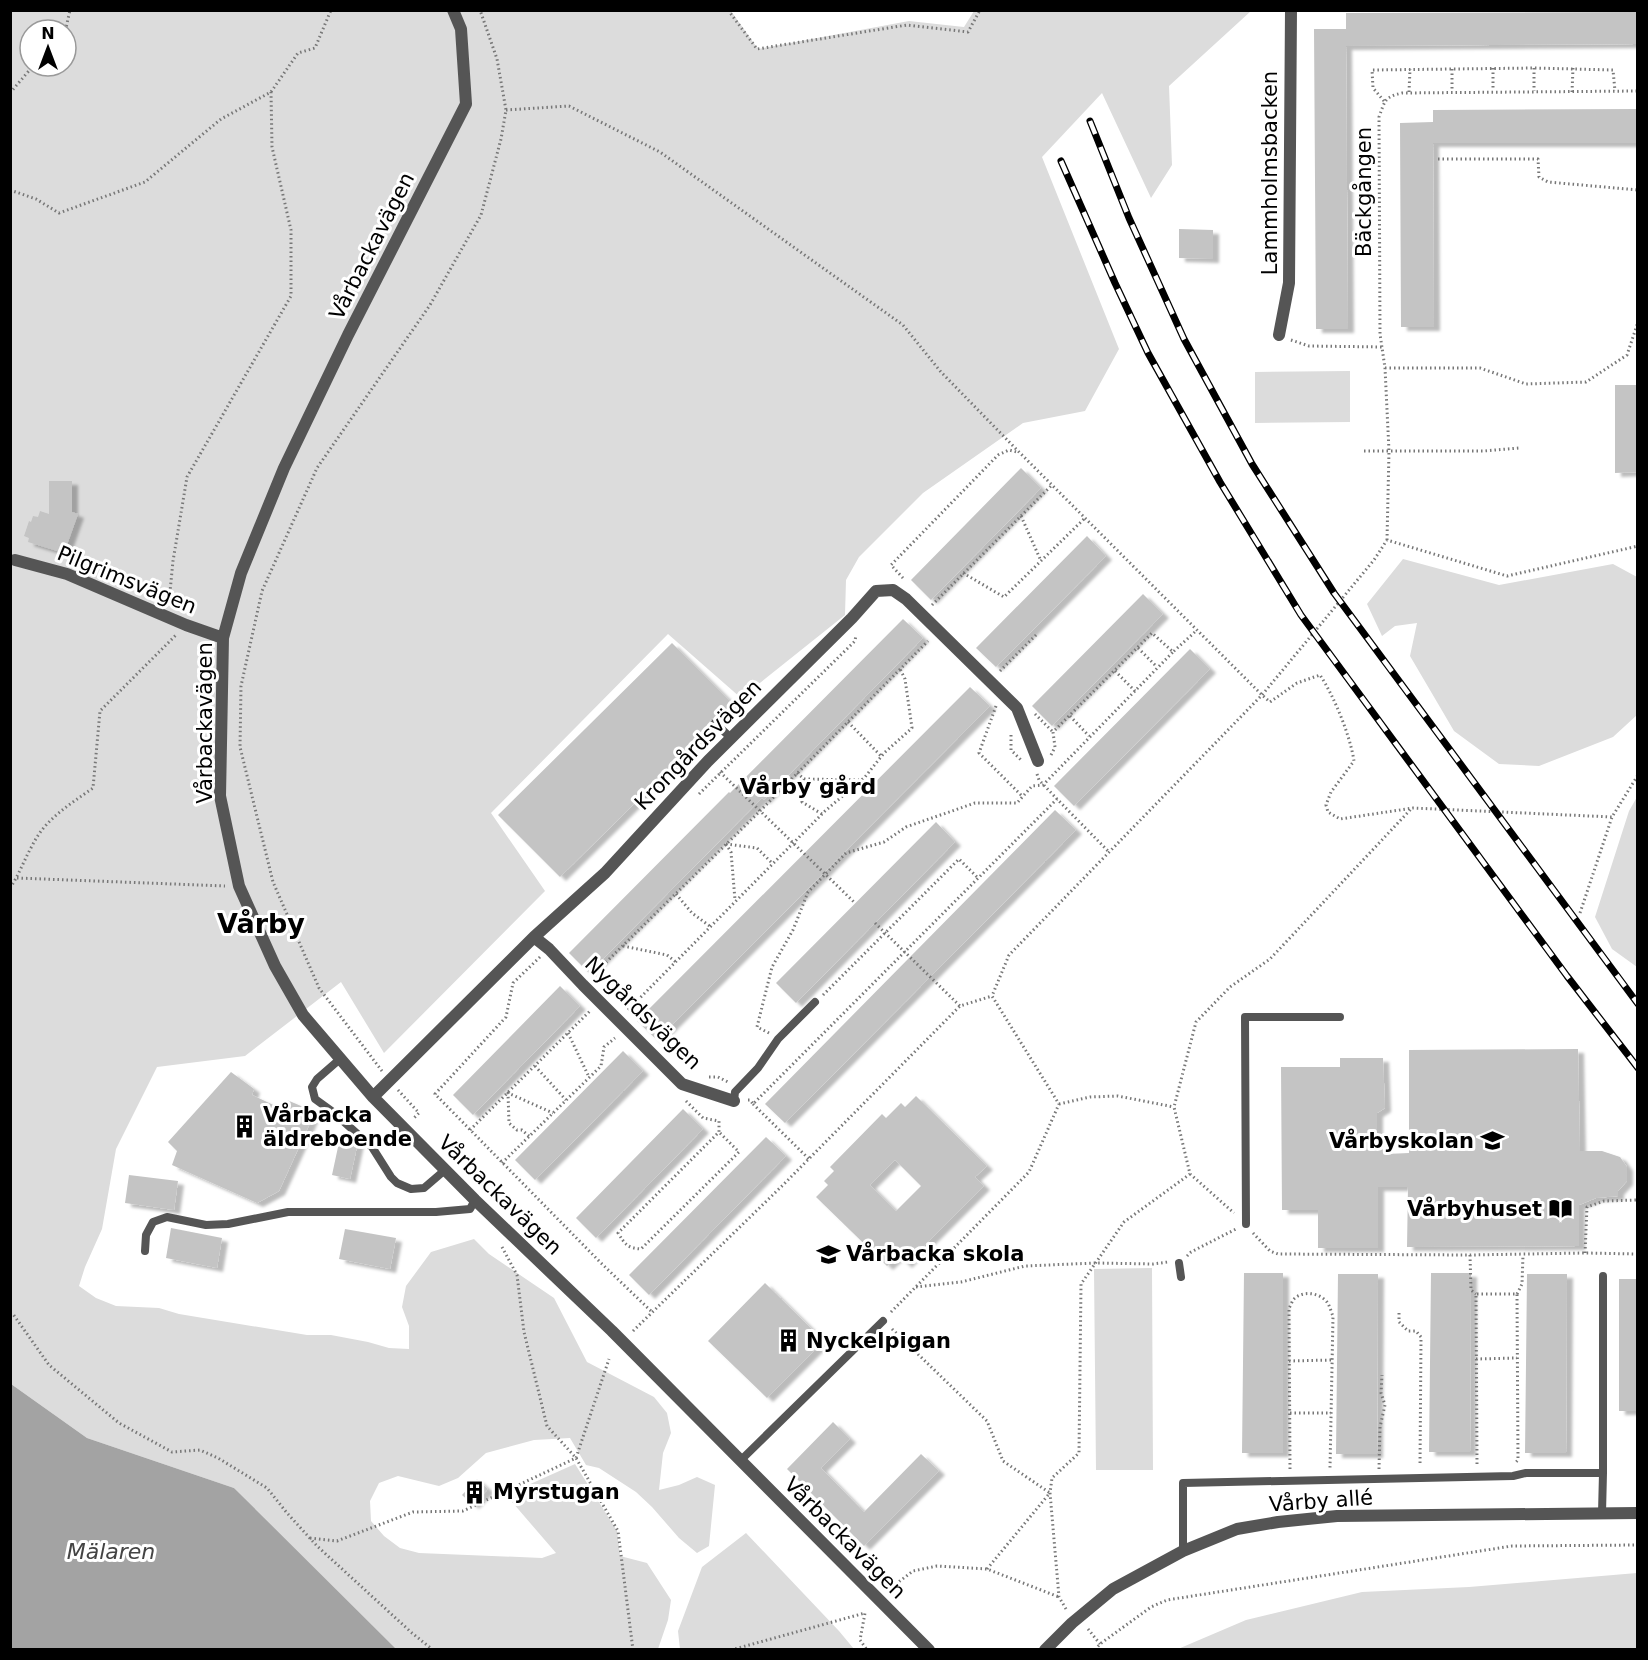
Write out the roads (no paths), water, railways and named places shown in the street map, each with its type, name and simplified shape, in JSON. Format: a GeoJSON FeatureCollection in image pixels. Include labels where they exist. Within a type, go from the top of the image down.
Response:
{"type":"FeatureCollection","features":[{"type":"Feature","properties":{"kind":"street","name":"Vårbackavägen"},"geometry":{"type":"LineString","coordinates":[[453,10],[461,28],[466,104],[348,335],[284,468],[241,573],[223,638],[220,796],[239,886],[275,966],[303,1015],[373,1097],[475,1200],[612,1331],[929,1650]]}},
{"type":"Feature","properties":{"kind":"street","name":"Lammholmsbacken"},"geometry":{"type":"LineString","coordinates":[[1279,335],[1289,283],[1291,10]]}},
{"type":"Feature","properties":{"kind":"street","name":"Pilgrimsvägen"},"geometry":{"type":"LineString","coordinates":[[15,560],[67,574],[166,617],[223,638]]}},
{"type":"Feature","properties":{"kind":"street","name":"Krongårdsvägen"},"geometry":{"type":"LineString","coordinates":[[373,1097],[534,937],[605,873],[708,760],[852,618],[876,591],[893,590],[906,599],[1017,708],[1038,763]]}},
{"type":"Feature","properties":{"kind":"street","name":"Nygårdsvägen"},"geometry":{"type":"LineString","coordinates":[[534,937],[549,949],[682,1084],[734,1101]]}},
{"type":"Feature","properties":{"kind":"street","name":"Vårby allé"},"geometry":{"type":"LineString","coordinates":[[1045,1650],[1071,1623],[1113,1588],[1183,1551],[1237,1529],[1337,1516],[1638,1513]]}},
{"type":"Feature","properties":{"kind":"lane"},"geometry":{"type":"LineString","coordinates":[[715,723],[731,738]]}},
{"type":"Feature","properties":{"kind":"lane"},"geometry":{"type":"LineString","coordinates":[[734,1101],[735,1092],[758,1068],[778,1039],[815,1002]]}},
{"type":"Feature","properties":{"kind":"lane"},"geometry":{"type":"LineString","coordinates":[[1246,1224],[1245,1017],[1340,1017]]}},
{"type":"Feature","properties":{"kind":"lane"},"geometry":{"type":"LineString","coordinates":[[340,1059],[317,1079],[312,1087],[315,1099],[372,1147],[397,1183],[411,1189],[424,1188],[446,1170]]}},
{"type":"Feature","properties":{"kind":"lane"},"geometry":{"type":"LineString","coordinates":[[145,1251],[146,1235],[153,1222],[167,1217],[206,1225],[228,1224],[288,1212],[436,1212],[470,1209],[475,1200]]}},
{"type":"Feature","properties":{"kind":"lane"},"geometry":{"type":"LineString","coordinates":[[1179,1263],[1181,1277]]}},
{"type":"Feature","properties":{"kind":"lane"},"geometry":{"type":"LineString","coordinates":[[1602,1513],[1603,1276]]}},
{"type":"Feature","properties":{"kind":"lane"},"geometry":{"type":"LineString","coordinates":[[740,1461],[883,1321]]}},
{"type":"Feature","properties":{"kind":"lane"},"geometry":{"type":"LineString","coordinates":[[1183,1551],[1183,1483],[1514,1476],[1526,1473],[1603,1473]]}},
{"type":"Feature","properties":{"kind":"water","name":"Mälaren"},"geometry":{"type":"Polygon","coordinates":[[[11,1384],[87,1438],[234,1488],[396,1649],[11,1649],[11,1384]]]}},
{"type":"Feature","properties":{"kind":"railway"},"geometry":{"type":"LineString","coordinates":[[1090,121],[1129,218],[1184,339],[1252,464],[1334,593],[1638,1004]]}},
{"type":"Feature","properties":{"kind":"railway"},"geometry":{"type":"LineString","coordinates":[[1061,161],[1148,353],[1220,482],[1301,615],[1567,976],[1638,1068]]}},
{"type":"Feature","properties":{"kind":"place","name":"Vårbacka äldreboende"},"geometry":{"type":"Point","coordinates":[245,1127]}},
{"type":"Feature","properties":{"kind":"place","name":"Vårbyskolan"},"geometry":{"type":"Point","coordinates":[1492,1141]}},
{"type":"Feature","properties":{"kind":"place","name":"Vårbyhuset"},"geometry":{"type":"Point","coordinates":[1560,1209]}},
{"type":"Feature","properties":{"kind":"place","name":"Vårbacka skola"},"geometry":{"type":"Point","coordinates":[828,1254]}},
{"type":"Feature","properties":{"kind":"place","name":"Nyckelpigan"},"geometry":{"type":"Point","coordinates":[788,1341]}},
{"type":"Feature","properties":{"kind":"place","name":"Myrstugan"},"geometry":{"type":"Point","coordinates":[475,1492]}},
{"type":"Feature","properties":{"kind":"district","name":"Vårby gård"},"geometry":{"type":"Point","coordinates":[808,786]}},
{"type":"Feature","properties":{"kind":"district","name":"Vårby"},"geometry":{"type":"Point","coordinates":[261,923]}}]}
